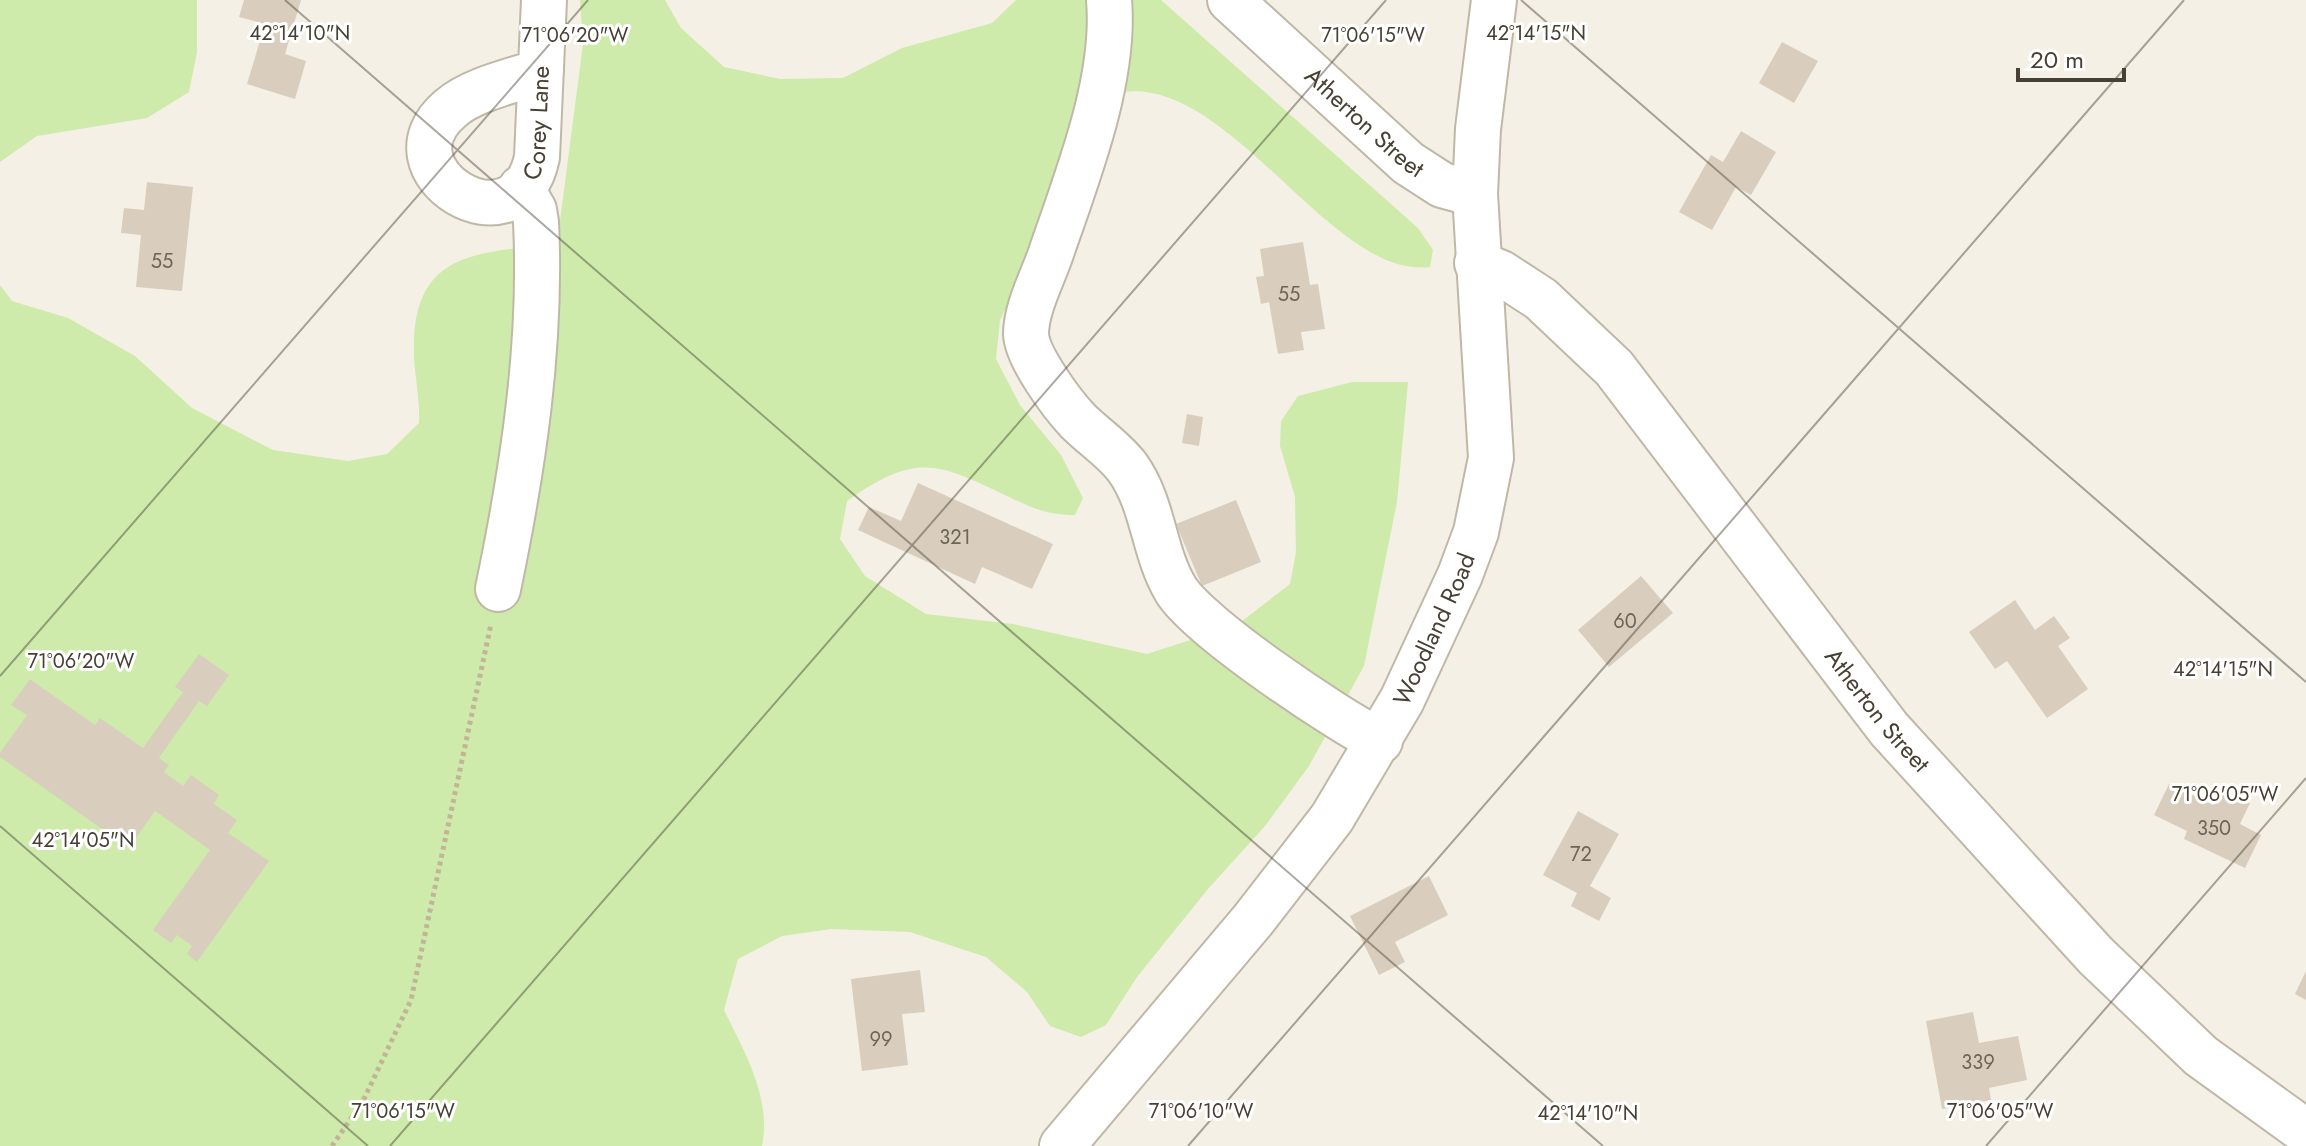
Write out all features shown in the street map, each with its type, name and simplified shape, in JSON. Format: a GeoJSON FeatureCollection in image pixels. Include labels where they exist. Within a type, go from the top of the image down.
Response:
{"type":"FeatureCollection","features":[{"type":"Feature","properties":{"kind":"street","name":"Corey Lane"},"geometry":{"type":"LineString","coordinates":[[521,188],[532,174],[537,157],[544,0]]}},
{"type":"Feature","properties":{"kind":"street"},"geometry":{"type":"LineString","coordinates":[[1109,0],[1109,38],[1102,81],[1075,183],[1028,321],[1029,347],[1064,403],[1113,451],[1136,481],[1151,514],[1169,575],[1185,602],[1324,707],[1380,741]]}},
{"type":"Feature","properties":{"kind":"street","name":"Atherton Street"},"geometry":{"type":"LineString","coordinates":[[1230,0],[1408,163],[1442,185],[1475,194]]}},
{"type":"Feature","properties":{"kind":"street","name":"Woodland Road"},"geometry":{"type":"LineString","coordinates":[[1062,1146],[1282,886],[1332,818],[1380,741],[1443,617],[1476,532],[1486,494],[1491,418],[1477,263],[1475,194],[1484,72],[1494,0]]}},
{"type":"Feature","properties":{"kind":"street"},"geometry":{"type":"LineString","coordinates":[[498,589],[516,492],[536,320],[536,222],[534,210],[521,188],[507,198],[489,203],[471,201],[455,194],[437,174],[431,157],[432,139],[439,121],[460,102],[541,71]]}},
{"type":"Feature","properties":{"kind":"street","name":"Atherton Street"},"geometry":{"type":"LineString","coordinates":[[1477,263],[1501,273],[1541,299],[1614,368],[1889,729],[2096,956],[2201,1056],[2306,1132]]}},
{"type":"Feature","properties":{"kind":"path"},"geometry":{"type":"LineString","coordinates":[[332,1146],[370,1089],[411,1000],[498,589]]}},
{"type":"Feature","properties":{"kind":"green space"},"geometry":{"type":"Polygon","coordinates":[[[0,0],[197,0],[197,52],[189,92],[147,118],[37,136],[0,162],[0,0]]]}},
{"type":"Feature","properties":{"kind":"green space"},"geometry":{"type":"Polygon","coordinates":[[[580,0],[665,0],[681,28],[724,67],[780,79],[843,78],[902,48],[992,23],[1016,0],[1161,0],[1418,228],[1433,250],[1430,267],[1394,263],[1358,245],[1322,217],[1249,150],[1211,121],[1173,99],[1127,91],[1075,105],[1038,242],[1000,320],[996,359],[1020,405],[1061,455],[1083,498],[1075,515],[1035,508],[946,470],[911,469],[871,485],[847,501],[840,539],[865,576],[926,614],[1013,624],[1147,654],[1237,625],[1290,584],[1296,552],[1295,497],[1280,446],[1281,421],[1298,396],[1352,382],[1408,382],[1397,502],[1364,666],[1309,766],[1265,826],[1208,889],[1137,977],[1106,1025],[1081,1037],[1050,1026],[1027,992],[986,957],[910,932],[831,929],[782,936],[738,959],[724,1010],[760,1093],[764,1128],[762,1146],[0,1146],[0,285],[12,301],[68,318],[135,356],[192,408],[273,450],[348,461],[387,454],[419,423],[414,355],[416,321],[424,295],[436,277],[454,264],[475,256],[557,244],[583,44],[580,0]]]}},
{"type":"Feature","properties":{"kind":"building"},"geometry":{"type":"Polygon","coordinates":[[[244,0],[301,0],[285,54],[306,61],[295,99],[247,84],[265,24],[239,17],[244,0]]]}},
{"type":"Feature","properties":{"kind":"building"},"geometry":{"type":"Polygon","coordinates":[[[1782,42],[1818,61],[1794,103],[1759,83],[1782,42]]]}},
{"type":"Feature","properties":{"kind":"building"},"geometry":{"type":"Polygon","coordinates":[[[1741,131],[1776,152],[1751,195],[1736,187],[1712,230],[1679,212],[1711,155],[1723,162],[1741,131]]]}},
{"type":"Feature","properties":{"kind":"building"},"geometry":{"type":"Polygon","coordinates":[[[147,182],[193,187],[182,291],[136,287],[141,235],[121,233],[124,208],[144,210],[147,182]]]}},
{"type":"Feature","properties":{"kind":"building"},"geometry":{"type":"Polygon","coordinates":[[[1303,242],[1310,285],[1318,284],[1325,329],[1301,332],[1304,350],[1278,354],[1269,302],[1261,304],[1256,277],[1264,276],[1260,249],[1303,242]]]}},
{"type":"Feature","properties":{"kind":"building"},"geometry":{"type":"Polygon","coordinates":[[[1187,414],[1203,417],[1199,446],[1182,443],[1187,414]]]}},
{"type":"Feature","properties":{"kind":"building"},"geometry":{"type":"Polygon","coordinates":[[[918,483],[1053,544],[1032,589],[982,567],[975,584],[858,530],[869,507],[901,521],[918,483]]]}},
{"type":"Feature","properties":{"kind":"building"},"geometry":{"type":"Polygon","coordinates":[[[1236,500],[1261,562],[1202,586],[1176,524],[1236,500]]]}},
{"type":"Feature","properties":{"kind":"building"},"geometry":{"type":"Polygon","coordinates":[[[1641,576],[1673,613],[1609,667],[1578,630],[1641,576]]]}},
{"type":"Feature","properties":{"kind":"building"},"geometry":{"type":"Polygon","coordinates":[[[2015,600],[2035,630],[2054,616],[2070,638],[2058,646],[2088,689],[2047,718],[2007,661],[1995,669],[1969,632],[2015,600]]]}},
{"type":"Feature","properties":{"kind":"building"},"geometry":{"type":"Polygon","coordinates":[[[199,654],[229,675],[207,706],[199,701],[159,758],[169,765],[164,772],[183,786],[191,775],[219,795],[214,804],[237,820],[228,833],[269,861],[197,962],[187,954],[192,946],[177,935],[171,943],[153,930],[210,850],[155,811],[129,848],[0,757],[0,753],[27,715],[11,705],[30,679],[95,725],[100,718],[143,748],[183,692],[175,687],[199,654]]]}},
{"type":"Feature","properties":{"kind":"building"},"geometry":{"type":"Polygon","coordinates":[[[2169,784],[2213,805],[2221,790],[2250,803],[2240,824],[2261,835],[2245,868],[2184,839],[2187,831],[2154,815],[2169,784]]]}},
{"type":"Feature","properties":{"kind":"building"},"geometry":{"type":"Polygon","coordinates":[[[1578,811],[1619,834],[1590,886],[1611,898],[1599,921],[1571,906],[1577,893],[1543,875],[1578,811]]]}},
{"type":"Feature","properties":{"kind":"building"},"geometry":{"type":"Polygon","coordinates":[[[1429,876],[1448,915],[1395,942],[1405,962],[1379,975],[1350,916],[1429,876]]]}},
{"type":"Feature","properties":{"kind":"building"},"geometry":{"type":"Polygon","coordinates":[[[920,970],[925,1012],[902,1014],[908,1065],[862,1071],[851,979],[920,970]]]}},
{"type":"Feature","properties":{"kind":"building"},"geometry":{"type":"Polygon","coordinates":[[[2306,971],[2306,1000],[2295,994],[2306,971]]]}},
{"type":"Feature","properties":{"kind":"building"},"geometry":{"type":"Polygon","coordinates":[[[1973,1012],[1979,1043],[2018,1036],[2027,1080],[1989,1088],[1991,1100],[1942,1109],[1926,1021],[1973,1012]]]}}]}
